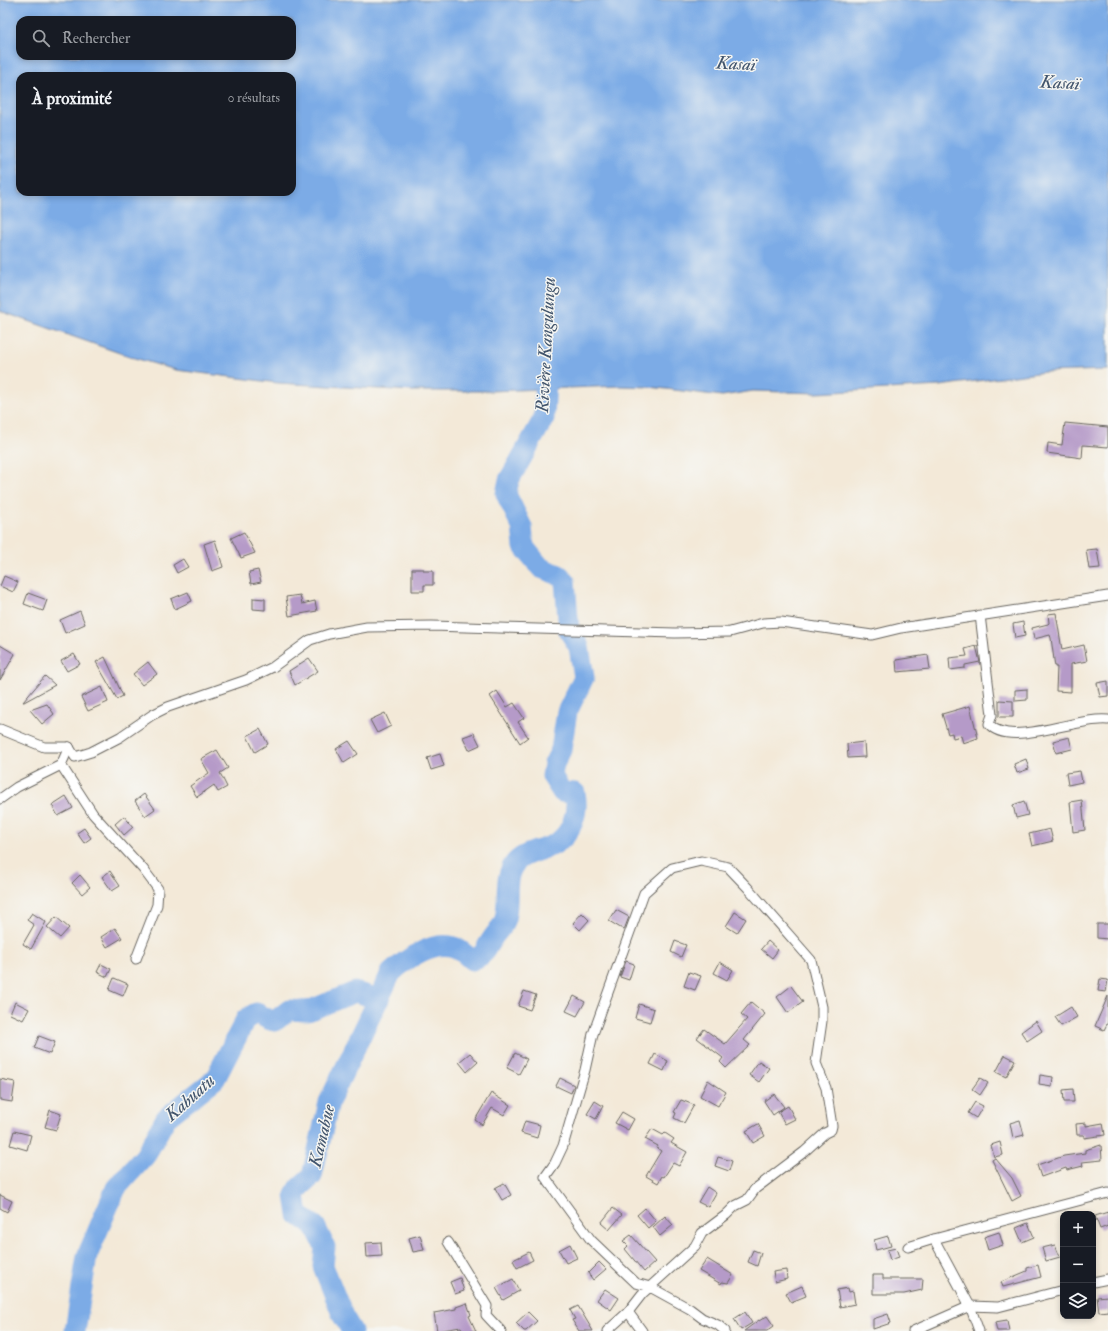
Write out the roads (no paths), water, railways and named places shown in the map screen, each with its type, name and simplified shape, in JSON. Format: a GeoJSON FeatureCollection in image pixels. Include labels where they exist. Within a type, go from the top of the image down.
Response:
{"type":"FeatureCollection","features":[{"type":"Feature","properties":{"kind":"street"},"geometry":{"type":"LineString","coordinates":[[69,747],[75,757],[92,752],[120,737],[152,715],[168,707],[246,680],[273,667],[310,640],[329,634],[367,628],[432,626],[562,630],[730,632],[763,623],[781,622],[872,635],[901,628],[1108,596]]}},
{"type":"Feature","properties":{"kind":"street"},"geometry":{"type":"LineString","coordinates":[[980,615],[992,715],[989,724],[993,730],[1002,733],[1024,733],[1108,720]]}},
{"type":"Feature","properties":{"kind":"street"},"geometry":{"type":"LineString","coordinates":[[0,729],[44,746],[69,747]]}},
{"type":"Feature","properties":{"kind":"street"},"geometry":{"type":"LineString","coordinates":[[0,800],[18,787],[61,765],[69,747]]}},
{"type":"Feature","properties":{"kind":"street"},"geometry":{"type":"LineString","coordinates":[[61,765],[93,814],[143,869],[158,889],[159,896],[157,905],[136,959]]}},
{"type":"Feature","properties":{"kind":"street"},"geometry":{"type":"LineString","coordinates":[[608,1331],[628,1312],[650,1287],[695,1246],[702,1233],[726,1216],[735,1206],[747,1200],[755,1189],[804,1152],[825,1133],[831,1130],[832,1126],[826,1088],[816,1063],[822,1021],[822,1008],[811,960],[775,921],[763,904],[728,867],[702,861],[672,868],[644,893],[593,1034],[581,1088],[563,1146],[555,1163],[545,1177],[590,1240],[636,1283],[650,1287],[690,1309],[702,1318],[718,1325],[725,1331]]}},
{"type":"Feature","properties":{"kind":"street"},"geometry":{"type":"LineString","coordinates":[[908,1247],[934,1238],[1108,1192]]}},
{"type":"Feature","properties":{"kind":"street"},"geometry":{"type":"LineString","coordinates":[[934,1238],[970,1306],[979,1331]]}},
{"type":"Feature","properties":{"kind":"street"},"geometry":{"type":"LineString","coordinates":[[448,1242],[487,1306],[486,1315],[501,1331]]}},
{"type":"Feature","properties":{"kind":"street"},"geometry":{"type":"LineString","coordinates":[[1096,1281],[1108,1279]]}},
{"type":"Feature","properties":{"kind":"street"},"geometry":{"type":"LineString","coordinates":[[913,1331],[970,1306],[998,1307],[1060,1291]]}},
{"type":"Feature","properties":{"kind":"street"},"geometry":{"type":"LineString","coordinates":[[628,1312],[642,1331]]}},
{"type":"Feature","properties":{"kind":"water","name":"Kasaï"},"geometry":{"type":"Polygon","coordinates":[[[0,0],[1108,0],[1108,370],[1045,372],[939,386],[817,393],[753,391],[722,396],[650,387],[621,386],[490,391],[412,391],[278,383],[176,370],[131,357],[0,311],[0,0]]]}},
{"type":"Feature","properties":{"kind":"waterway","name":"Rivière Kangulungu"},"geometry":{"type":"LineString","coordinates":[[352,1331],[343,1316],[323,1266],[325,1247],[315,1226],[298,1215],[295,1195],[300,1187],[312,1176],[329,1102],[391,973],[404,962],[420,952],[437,946],[454,947],[472,960],[483,954],[506,917],[508,884],[512,868],[520,858],[555,844],[561,840],[570,828],[575,815],[575,793],[562,792],[552,776],[554,764],[561,750],[567,712],[584,677],[579,647],[569,631],[565,581],[559,575],[541,568],[524,547],[522,527],[506,494],[509,480],[544,418],[547,362]]}},
{"type":"Feature","properties":{"kind":"waterway","name":"Kabuatu"},"geometry":{"type":"LineString","coordinates":[[75,1331],[87,1256],[116,1188],[145,1156],[166,1118],[215,1079],[246,1019],[256,1013],[269,1020],[275,1021],[289,1010],[308,1011],[355,992],[379,999]]}},
{"type":"Feature","properties":{"kind":"water label","name":"Kamabue"},"geometry":{"type":"Point","coordinates":[322,1136]}}]}
